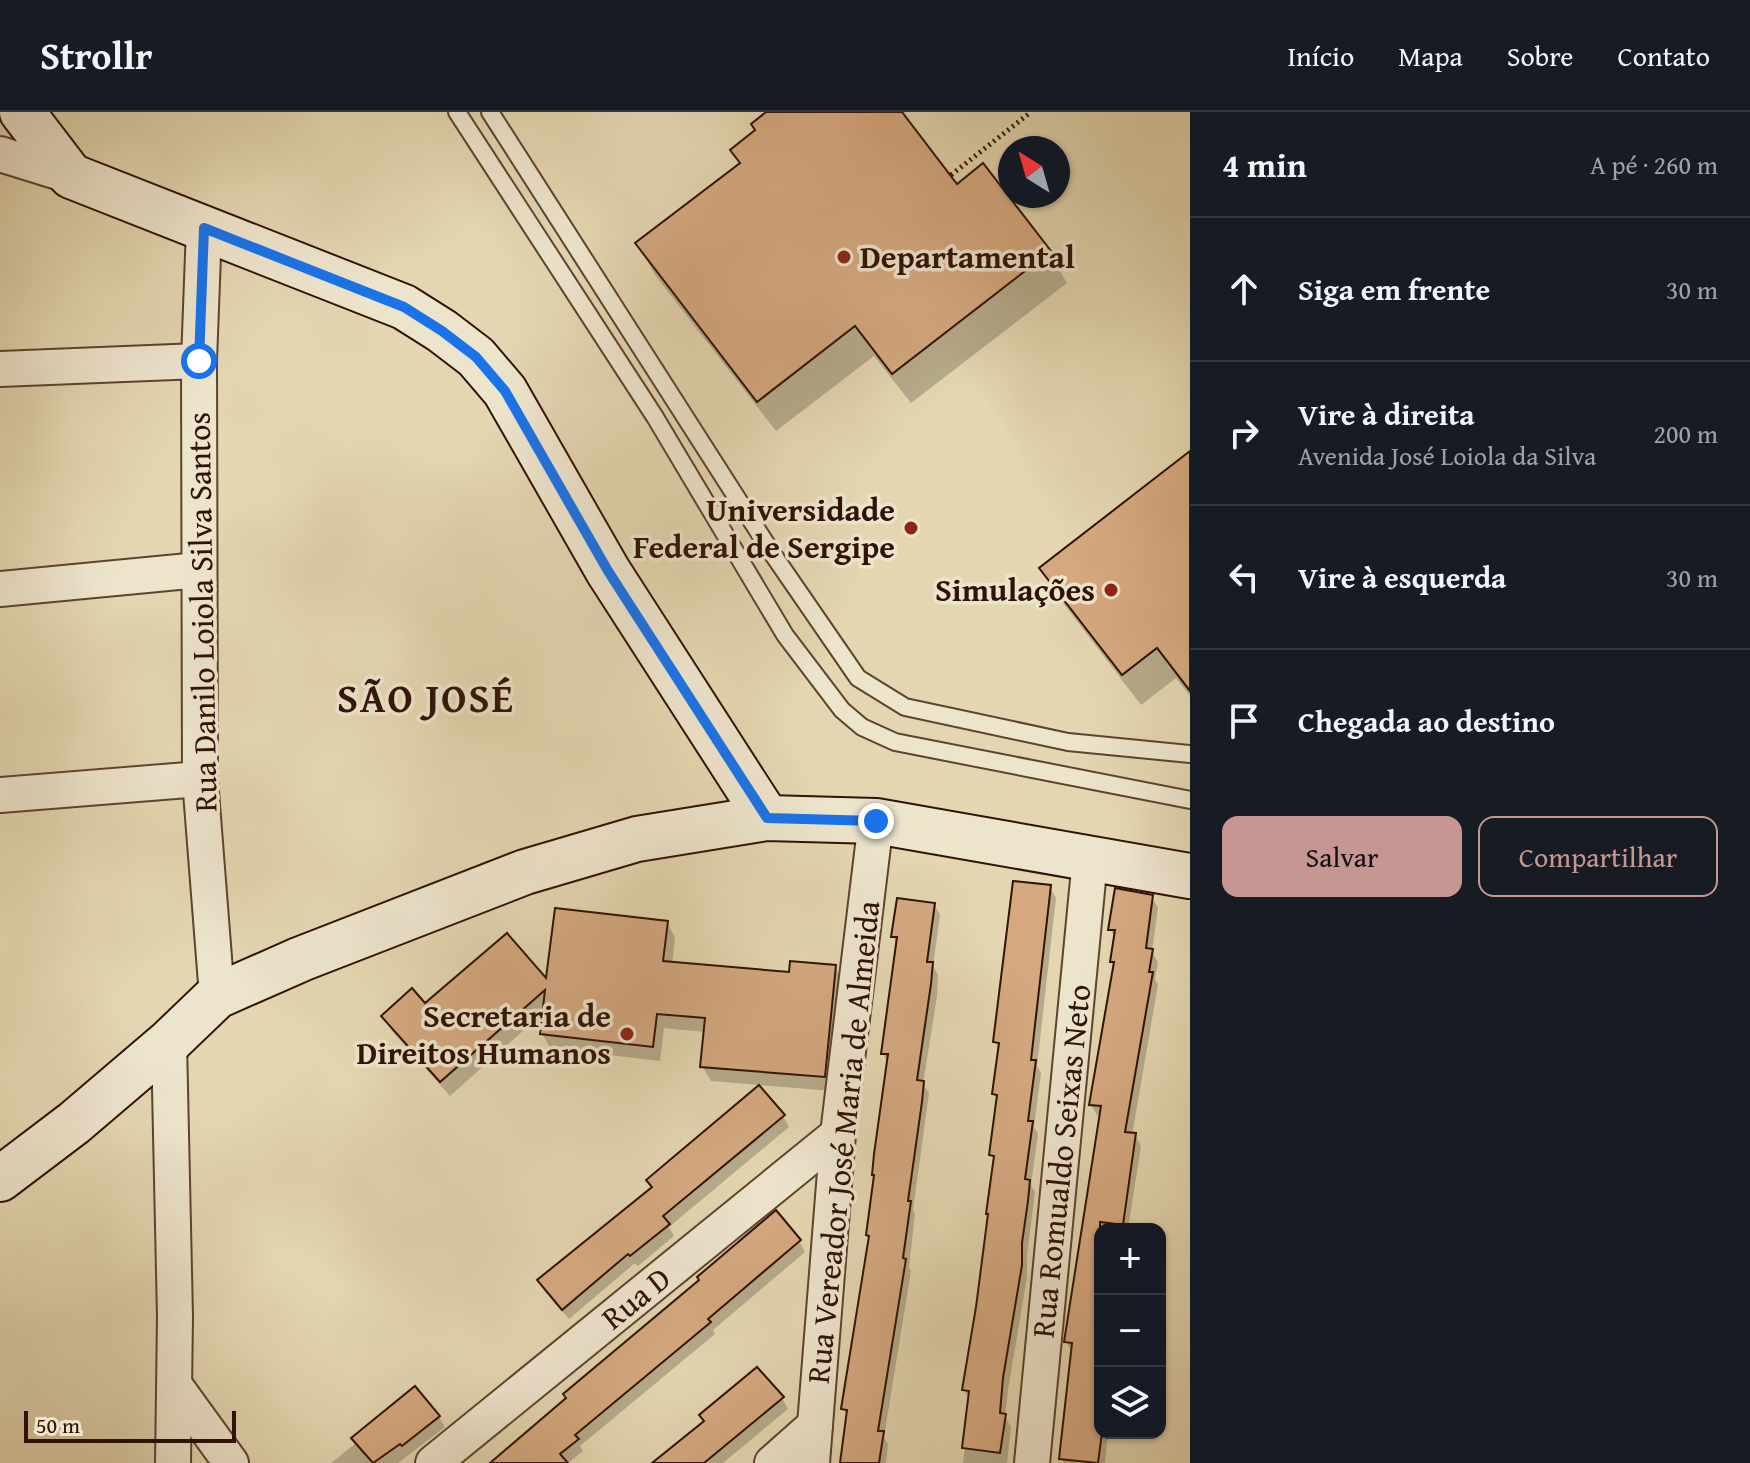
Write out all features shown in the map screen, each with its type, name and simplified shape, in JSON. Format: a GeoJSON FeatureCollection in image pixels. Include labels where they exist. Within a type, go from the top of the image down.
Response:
{"type":"FeatureCollection","features":[{"type":"Feature","properties":{"kind":"street"},"geometry":{"type":"LineString","coordinates":[[22,112],[71,176]]}},
{"type":"Feature","properties":{"kind":"street"},"geometry":{"type":"LineString","coordinates":[[0,154],[71,176],[404,307],[476,357],[505,391],[608,571],[767,818]]}},
{"type":"Feature","properties":{"kind":"street","name":"Rua Danilo Loiola Silva Santos"},"geometry":{"type":"LineString","coordinates":[[204,228],[199,361],[200,779],[217,996]]}},
{"type":"Feature","properties":{"kind":"street"},"geometry":{"type":"LineString","coordinates":[[0,369],[199,361]]}},
{"type":"Feature","properties":{"kind":"street"},"geometry":{"type":"LineString","coordinates":[[0,589],[199,570]]}},
{"type":"Feature","properties":{"kind":"street"},"geometry":{"type":"LineString","coordinates":[[0,795],[200,779]]}},
{"type":"Feature","properties":{"kind":"street"},"geometry":{"type":"LineString","coordinates":[[0,1179],[74,1123],[169,1042],[217,996],[301,959],[525,872],[637,839],[767,818],[876,821],[1190,876]]}},
{"type":"Feature","properties":{"kind":"street","name":"Rua Vereador José Maria de Almeida"},"geometry":{"type":"LineString","coordinates":[[812,1463],[838,1134],[876,821]]}},
{"type":"Feature","properties":{"kind":"street","name":"Rua Romualdo Seixas Neto"},"geometry":{"type":"LineString","coordinates":[[1032,1463],[1090,859]]}},
{"type":"Feature","properties":{"kind":"street"},"geometry":{"type":"LineString","coordinates":[[169,1042],[176,1387],[173,1463]]}},
{"type":"Feature","properties":{"kind":"street","name":"Rua D"},"geometry":{"type":"LineString","coordinates":[[433,1463],[838,1134]]}},
{"type":"Feature","properties":{"kind":"street"},"geometry":{"type":"LineString","coordinates":[[176,1387],[231,1463]]}},
{"type":"Feature","properties":{"kind":"street"},"geometry":{"type":"LineString","coordinates":[[772,1463],[815,1425]]}},
{"type":"Feature","properties":{"kind":"lane"},"geometry":{"type":"LineString","coordinates":[[457,112],[655,417],[785,635],[842,710],[862,727],[895,742],[1190,800]]}},
{"type":"Feature","properties":{"kind":"lane"},"geometry":{"type":"LineString","coordinates":[[490,112],[774,556],[858,678],[905,707],[1068,742],[1190,754]]}},
{"type":"Feature","properties":{"kind":"path"},"geometry":{"type":"LineString","coordinates":[[951,175],[1031,112]]}},
{"type":"Feature","properties":{"kind":"building","name":"Departamental"},"geometry":{"type":"Polygon","coordinates":[[[766,112],[902,112],[957,184],[983,163],[998,182],[998,208],[1018,208],[1051,251],[892,374],[855,326],[757,402],[635,243],[740,163],[730,150],[755,130],[751,124],[766,112]]]}},
{"type":"Feature","properties":{"kind":"building","name":"Simulações"},"geometry":{"type":"Polygon","coordinates":[[[1190,451],[1190,691],[1157,648],[1122,675],[1039,568],[1190,451]]]}},
{"type":"Feature","properties":{"kind":"building"},"geometry":{"type":"Polygon","coordinates":[[[1013,881],[1051,885],[1031,1060],[1036,1060],[1028,1121],[1033,1121],[1025,1179],[1030,1180],[1022,1265],[1003,1378],[1000,1413],[1006,1414],[1000,1453],[962,1448],[969,1391],[962,1390],[976,1307],[994,1156],[989,1155],[997,1095],[992,1094],[999,1043],[993,1042],[1013,881]]]}},
{"type":"Feature","properties":{"kind":"building"},"geometry":{"type":"Polygon","coordinates":[[[1115,888],[1153,895],[1146,948],[1153,949],[1149,972],[1153,972],[1125,1132],[1136,1133],[1123,1223],[1094,1223],[1094,1439],[1101,1439],[1098,1463],[1059,1459],[1072,1343],[1064,1342],[1101,1106],[1089,1105],[1114,962],[1110,962],[1115,930],[1108,930],[1115,888]]]}},
{"type":"Feature","properties":{"kind":"building"},"geometry":{"type":"Polygon","coordinates":[[[897,898],[935,903],[927,962],[933,962],[931,984],[917,1080],[924,1081],[922,1102],[908,1201],[911,1201],[903,1258],[906,1259],[878,1431],[884,1431],[879,1463],[840,1463],[847,1410],[841,1409],[869,1236],[866,1235],[874,1154],[888,1054],[881,1054],[897,937],[891,937],[897,898]]]}},
{"type":"Feature","properties":{"kind":"building"},"geometry":{"type":"Polygon","coordinates":[[[555,908],[668,921],[663,961],[789,972],[790,961],[836,965],[825,1077],[700,1067],[705,1018],[657,1014],[653,1047],[540,1034],[545,990],[440,1082],[381,1016],[412,988],[425,1003],[507,933],[546,978],[555,908]]]}},
{"type":"Feature","properties":{"kind":"building"},"geometry":{"type":"Polygon","coordinates":[[[759,1085],[785,1115],[663,1216],[670,1224],[630,1256],[628,1254],[562,1310],[537,1280],[652,1187],[646,1180],[759,1085]]]}},
{"type":"Feature","properties":{"kind":"building"},"geometry":{"type":"Polygon","coordinates":[[[776,1210],[801,1240],[708,1319],[711,1322],[575,1435],[579,1439],[560,1454],[568,1463],[490,1463],[566,1398],[563,1394],[699,1280],[697,1277],[776,1210]]]}},
{"type":"Feature","properties":{"kind":"building"},"geometry":{"type":"Polygon","coordinates":[[[757,1367],[784,1397],[704,1463],[652,1463],[704,1421],[699,1415],[757,1367]]]}},
{"type":"Feature","properties":{"kind":"building"},"geometry":{"type":"Polygon","coordinates":[[[415,1386],[440,1416],[402,1446],[400,1444],[373,1463],[351,1438],[415,1386]]]}},
{"type":"Feature","properties":{"kind":"place","name":"Departamental"},"geometry":{"type":"Point","coordinates":[844,257]}},
{"type":"Feature","properties":{"kind":"place","name":"Universidade Federal de Sergipe"},"geometry":{"type":"Point","coordinates":[911,528]}},
{"type":"Feature","properties":{"kind":"place","name":"Simulações"},"geometry":{"type":"Point","coordinates":[1111,590]}},
{"type":"Feature","properties":{"kind":"place","name":"Secretaria de Direitos Humanos"},"geometry":{"type":"Point","coordinates":[627,1034]}},
{"type":"Feature","properties":{"kind":"district","name":"SÃO JOSÉ"},"geometry":{"type":"Point","coordinates":[426,698]}},
{"type":"Feature","properties":{"kind":"route"},"geometry":{"type":"LineString","coordinates":[[199,361],[204,228],[404,307],[442,331],[476,357],[505,391],[608,571],[767,818],[876,821]]}}]}
